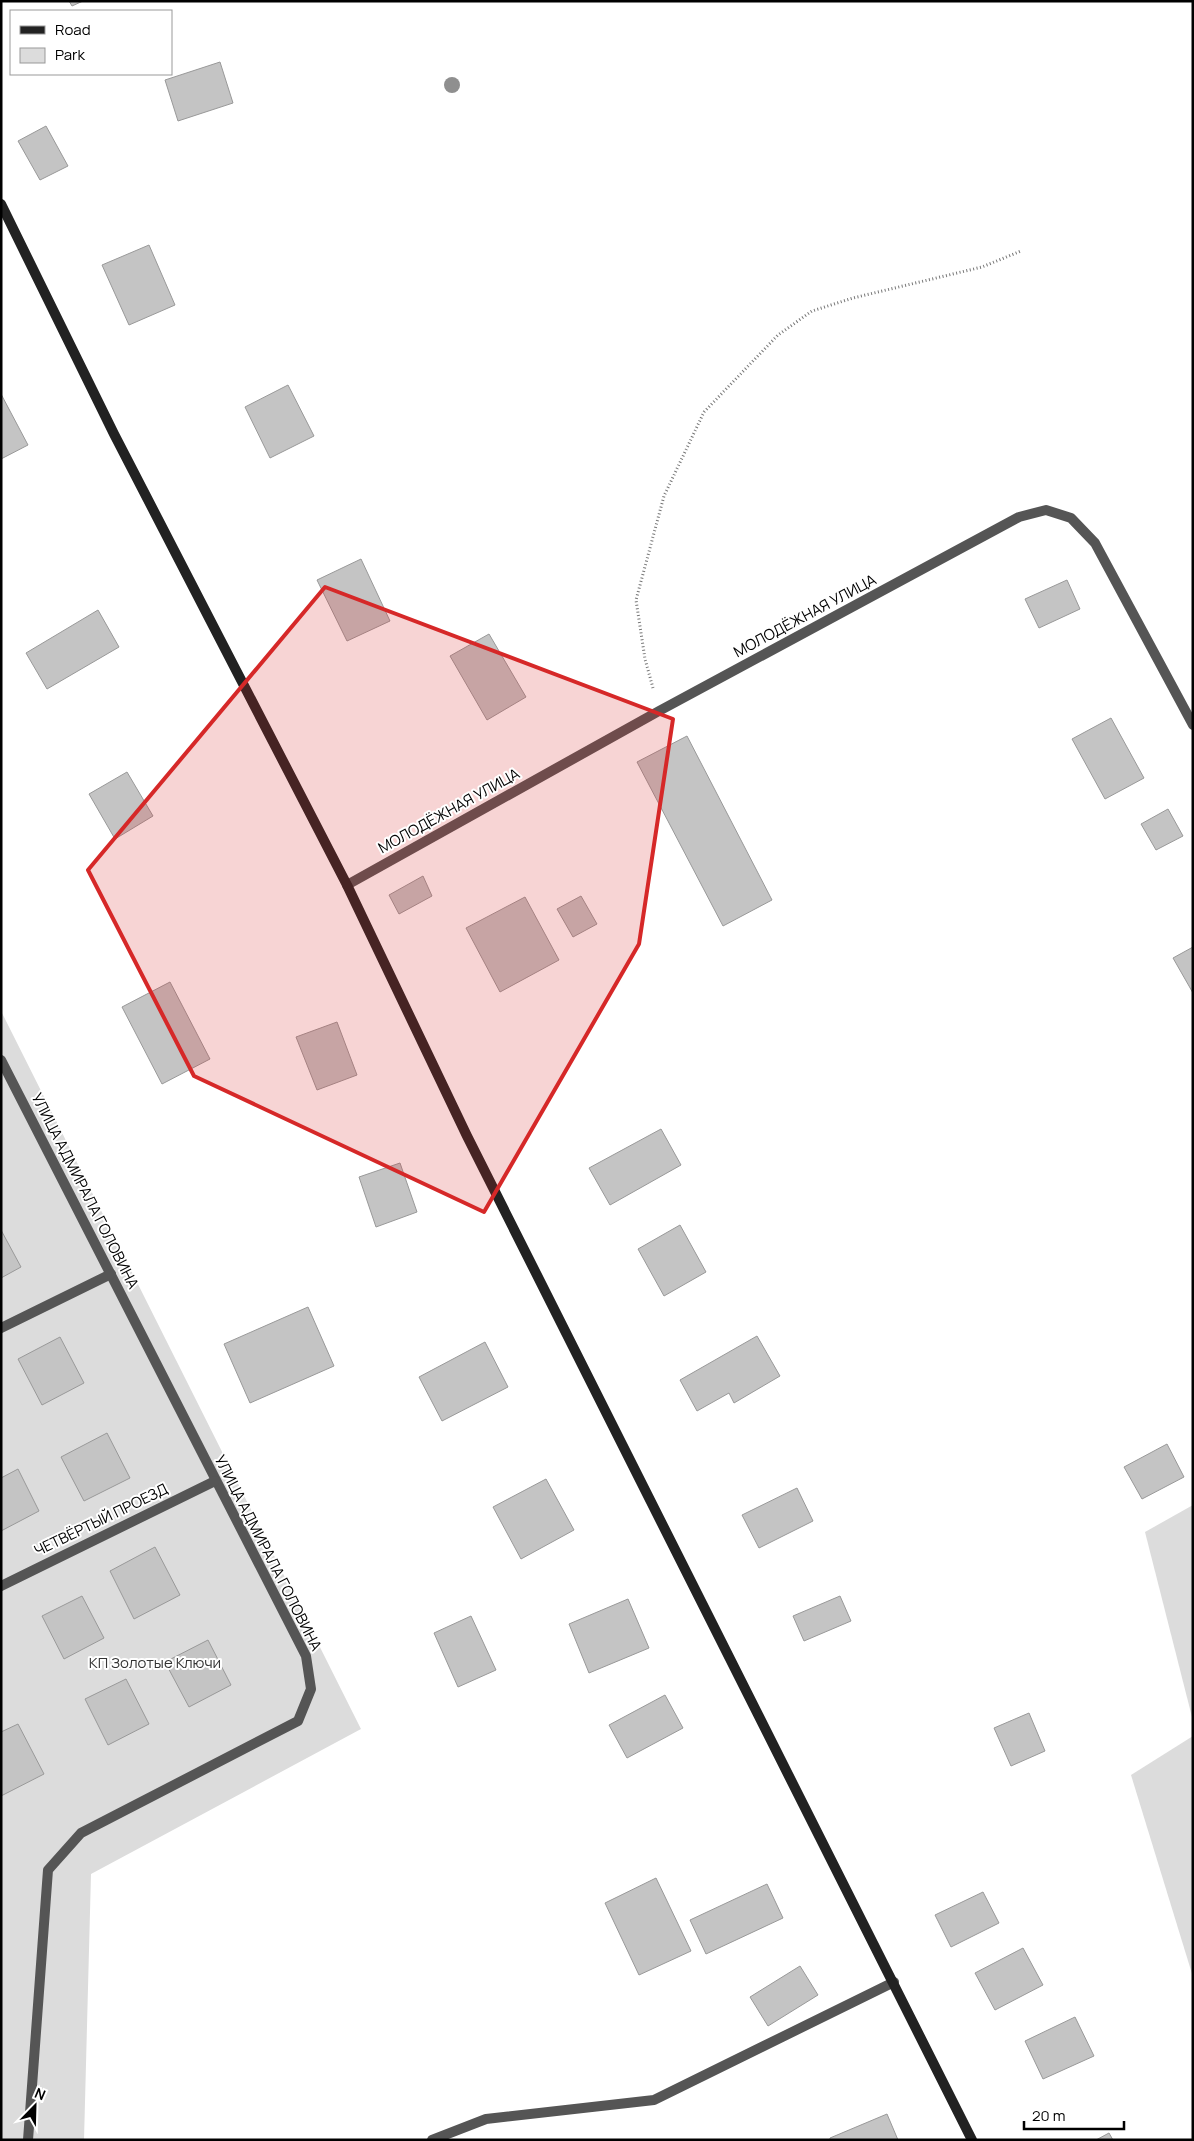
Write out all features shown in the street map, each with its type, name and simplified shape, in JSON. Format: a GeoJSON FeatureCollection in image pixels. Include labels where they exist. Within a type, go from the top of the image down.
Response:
{"type":"FeatureCollection","features":[{"type":"Feature","properties":{"kind":"street"},"geometry":{"type":"LineString","coordinates":[[1,204],[114,434],[347,885],[467,1136],[972,2140]]}},
{"type":"Feature","properties":{"kind":"street","name":"МОЛОДЁЖНАЯ УЛИЦА"},"geometry":{"type":"LineString","coordinates":[[347,885],[659,711],[1019,517],[1046,510],[1071,518],[1095,543],[1193,725]]}},
{"type":"Feature","properties":{"kind":"street","name":"УЛИЦА АДМИРАЛА ГОЛОВИНА"},"geometry":{"type":"LineString","coordinates":[[2,1061],[306,1656],[311,1689],[298,1721],[81,1833],[48,1870],[28,2140]]}},
{"type":"Feature","properties":{"kind":"street"},"geometry":{"type":"LineString","coordinates":[[1,1328],[111,1274]]}},
{"type":"Feature","properties":{"kind":"street","name":"ЧЕТВЁРТЫЙ ПРОЕЗД"},"geometry":{"type":"LineString","coordinates":[[1,1586],[215,1481]]}},
{"type":"Feature","properties":{"kind":"street"},"geometry":{"type":"LineString","coordinates":[[432,2140],[486,2119],[654,2100],[894,1982]]}},
{"type":"Feature","properties":{"kind":"path"},"geometry":{"type":"LineString","coordinates":[[659,711],[645,659],[636,600],[664,496],[704,412],[778,335],[812,311],[853,298],[982,267],[1021,250]]}},
{"type":"Feature","properties":{"kind":"highlighted area"},"geometry":{"type":"Polygon","coordinates":[[[325,587],[673,719],[639,944],[484,1212],[194,1076],[88,870],[325,587]]]}},
{"type":"Feature","properties":{"kind":"green space","name":"КП Золотые Ключи"},"geometry":{"type":"Polygon","coordinates":[[[1,1011],[361,1729],[91,1874],[84,2140],[1,2140],[1,1011]]]}},
{"type":"Feature","properties":{"kind":"green space"},"geometry":{"type":"Polygon","coordinates":[[[1193,1505],[1193,1721],[1145,1532],[1193,1505]]]}},
{"type":"Feature","properties":{"kind":"green space"},"geometry":{"type":"Polygon","coordinates":[[[1193,1736],[1193,1977],[1131,1775],[1193,1736]]]}},
{"type":"Feature","properties":{"kind":"building"},"geometry":{"type":"Polygon","coordinates":[[[69,1],[83,1],[72,6],[69,1]]]}},
{"type":"Feature","properties":{"kind":"building"},"geometry":{"type":"Polygon","coordinates":[[[220,62],[233,103],[178,121],[165,80],[220,62]]]}},
{"type":"Feature","properties":{"kind":"building"},"geometry":{"type":"Polygon","coordinates":[[[46,126],[68,166],[40,180],[18,141],[46,126]]]}},
{"type":"Feature","properties":{"kind":"building"},"geometry":{"type":"Polygon","coordinates":[[[149,245],[175,305],[129,325],[102,265],[149,245]]]}},
{"type":"Feature","properties":{"kind":"building"},"geometry":{"type":"Polygon","coordinates":[[[288,385],[314,436],[270,458],[245,407],[288,385]]]}},
{"type":"Feature","properties":{"kind":"building"},"geometry":{"type":"Polygon","coordinates":[[[1,394],[28,445],[1,459],[1,394]]]}},
{"type":"Feature","properties":{"kind":"building"},"geometry":{"type":"Polygon","coordinates":[[[361,559],[390,621],[347,641],[317,580],[361,559]]]}},
{"type":"Feature","properties":{"kind":"building"},"geometry":{"type":"Polygon","coordinates":[[[1067,580],[1080,609],[1039,628],[1025,599],[1067,580]]]}},
{"type":"Feature","properties":{"kind":"building"},"geometry":{"type":"Polygon","coordinates":[[[98,610],[119,647],[47,689],[26,653],[98,610]]]}},
{"type":"Feature","properties":{"kind":"building"},"geometry":{"type":"Polygon","coordinates":[[[489,634],[526,697],[487,720],[450,656],[489,634]]]}},
{"type":"Feature","properties":{"kind":"building"},"geometry":{"type":"Polygon","coordinates":[[[1111,718],[1144,778],[1105,799],[1072,739],[1111,718]]]}},
{"type":"Feature","properties":{"kind":"building"},"geometry":{"type":"Polygon","coordinates":[[[687,736],[772,900],[723,926],[637,762],[687,736]]]}},
{"type":"Feature","properties":{"kind":"building"},"geometry":{"type":"Polygon","coordinates":[[[127,772],[153,816],[115,839],[89,794],[127,772]]]}},
{"type":"Feature","properties":{"kind":"building"},"geometry":{"type":"Polygon","coordinates":[[[1168,809],[1183,836],[1156,850],[1141,824],[1168,809]]]}},
{"type":"Feature","properties":{"kind":"building"},"geometry":{"type":"Polygon","coordinates":[[[423,876],[432,896],[399,914],[389,895],[423,876]]]}},
{"type":"Feature","properties":{"kind":"building"},"geometry":{"type":"Polygon","coordinates":[[[581,896],[597,924],[573,937],[557,909],[581,896]]]}},
{"type":"Feature","properties":{"kind":"building"},"geometry":{"type":"Polygon","coordinates":[[[525,897],[559,960],[500,992],[466,928],[525,897]]]}},
{"type":"Feature","properties":{"kind":"building"},"geometry":{"type":"Polygon","coordinates":[[[1193,947],[1193,993],[1173,958],[1193,947]]]}},
{"type":"Feature","properties":{"kind":"building"},"geometry":{"type":"Polygon","coordinates":[[[170,982],[210,1059],[162,1084],[122,1007],[170,982]]]}},
{"type":"Feature","properties":{"kind":"building"},"geometry":{"type":"Polygon","coordinates":[[[337,1022],[357,1075],[317,1090],[296,1037],[337,1022]]]}},
{"type":"Feature","properties":{"kind":"building"},"geometry":{"type":"Polygon","coordinates":[[[661,1129],[681,1165],[610,1205],[589,1168],[661,1129]]]}},
{"type":"Feature","properties":{"kind":"building"},"geometry":{"type":"Polygon","coordinates":[[[400,1163],[417,1212],[376,1227],[359,1177],[400,1163]]]}},
{"type":"Feature","properties":{"kind":"building"},"geometry":{"type":"Polygon","coordinates":[[[680,1225],[706,1272],[664,1296],[638,1249],[680,1225]]]}},
{"type":"Feature","properties":{"kind":"building"},"geometry":{"type":"Polygon","coordinates":[[[1,1230],[21,1267],[1,1278],[1,1230]]]}},
{"type":"Feature","properties":{"kind":"building"},"geometry":{"type":"Polygon","coordinates":[[[308,1307],[334,1366],[250,1403],[224,1344],[308,1307]]]}},
{"type":"Feature","properties":{"kind":"building"},"geometry":{"type":"Polygon","coordinates":[[[757,1336],[780,1376],[734,1403],[729,1393],[697,1411],[680,1380],[757,1336]]]}},
{"type":"Feature","properties":{"kind":"building"},"geometry":{"type":"Polygon","coordinates":[[[60,1337],[84,1383],[42,1405],[18,1359],[60,1337]]]}},
{"type":"Feature","properties":{"kind":"building"},"geometry":{"type":"Polygon","coordinates":[[[485,1342],[508,1387],[442,1421],[419,1377],[485,1342]]]}},
{"type":"Feature","properties":{"kind":"building"},"geometry":{"type":"Polygon","coordinates":[[[107,1433],[130,1478],[84,1501],[61,1457],[107,1433]]]}},
{"type":"Feature","properties":{"kind":"building"},"geometry":{"type":"Polygon","coordinates":[[[1167,1444],[1184,1477],[1142,1499],[1124,1467],[1167,1444]]]}},
{"type":"Feature","properties":{"kind":"building"},"geometry":{"type":"Polygon","coordinates":[[[18,1469],[39,1511],[1,1531],[1,1478],[18,1469]]]}},
{"type":"Feature","properties":{"kind":"building"},"geometry":{"type":"Polygon","coordinates":[[[546,1479],[574,1530],[521,1559],[493,1507],[546,1479]]]}},
{"type":"Feature","properties":{"kind":"building"},"geometry":{"type":"Polygon","coordinates":[[[797,1488],[813,1521],[759,1548],[742,1515],[797,1488]]]}},
{"type":"Feature","properties":{"kind":"building"},"geometry":{"type":"Polygon","coordinates":[[[155,1547],[180,1595],[134,1619],[110,1571],[155,1547]]]}},
{"type":"Feature","properties":{"kind":"building"},"geometry":{"type":"Polygon","coordinates":[[[82,1596],[104,1638],[64,1659],[42,1616],[82,1596]]]}},
{"type":"Feature","properties":{"kind":"building"},"geometry":{"type":"Polygon","coordinates":[[[840,1596],[851,1621],[804,1641],[793,1616],[840,1596]]]}},
{"type":"Feature","properties":{"kind":"building"},"geometry":{"type":"Polygon","coordinates":[[[628,1599],[649,1648],[589,1673],[569,1624],[628,1599]]]}},
{"type":"Feature","properties":{"kind":"building"},"geometry":{"type":"Polygon","coordinates":[[[471,1616],[496,1670],[458,1687],[434,1633],[471,1616]]]}},
{"type":"Feature","properties":{"kind":"building"},"geometry":{"type":"Polygon","coordinates":[[[208,1640],[231,1685],[189,1707],[165,1662],[208,1640]]]}},
{"type":"Feature","properties":{"kind":"building"},"geometry":{"type":"Polygon","coordinates":[[[126,1679],[149,1724],[108,1745],[85,1699],[126,1679]]]}},
{"type":"Feature","properties":{"kind":"building"},"geometry":{"type":"Polygon","coordinates":[[[665,1695],[683,1728],[627,1758],[609,1725],[665,1695]]]}},
{"type":"Feature","properties":{"kind":"building"},"geometry":{"type":"Polygon","coordinates":[[[1029,1713],[1045,1751],[1011,1766],[994,1728],[1029,1713]]]}},
{"type":"Feature","properties":{"kind":"building"},"geometry":{"type":"Polygon","coordinates":[[[18,1724],[44,1774],[1,1796],[1,1732],[18,1724]]]}},
{"type":"Feature","properties":{"kind":"building"},"geometry":{"type":"Polygon","coordinates":[[[656,1878],[691,1951],[639,1975],[605,1903],[656,1878]]]}},
{"type":"Feature","properties":{"kind":"building"},"geometry":{"type":"Polygon","coordinates":[[[767,1884],[783,1918],[706,1954],[690,1920],[767,1884]]]}},
{"type":"Feature","properties":{"kind":"building"},"geometry":{"type":"Polygon","coordinates":[[[983,1892],[999,1923],[951,1947],[935,1915],[983,1892]]]}},
{"type":"Feature","properties":{"kind":"building"},"geometry":{"type":"Polygon","coordinates":[[[1023,1948],[1043,1985],[995,2010],[975,1973],[1023,1948]]]}},
{"type":"Feature","properties":{"kind":"building"},"geometry":{"type":"Polygon","coordinates":[[[800,1966],[818,1995],[768,2026],[750,1997],[800,1966]]]}},
{"type":"Feature","properties":{"kind":"building"},"geometry":{"type":"Polygon","coordinates":[[[1075,2017],[1094,2056],[1043,2079],[1025,2041],[1075,2017]]]}},
{"type":"Feature","properties":{"kind":"building"},"geometry":{"type":"Polygon","coordinates":[[[887,2114],[898,2140],[830,2140],[830,2138],[887,2114]]]}},
{"type":"Feature","properties":{"kind":"building"},"geometry":{"type":"Polygon","coordinates":[[[1109,2133],[1113,2140],[1096,2140],[1109,2133]]]}}]}
